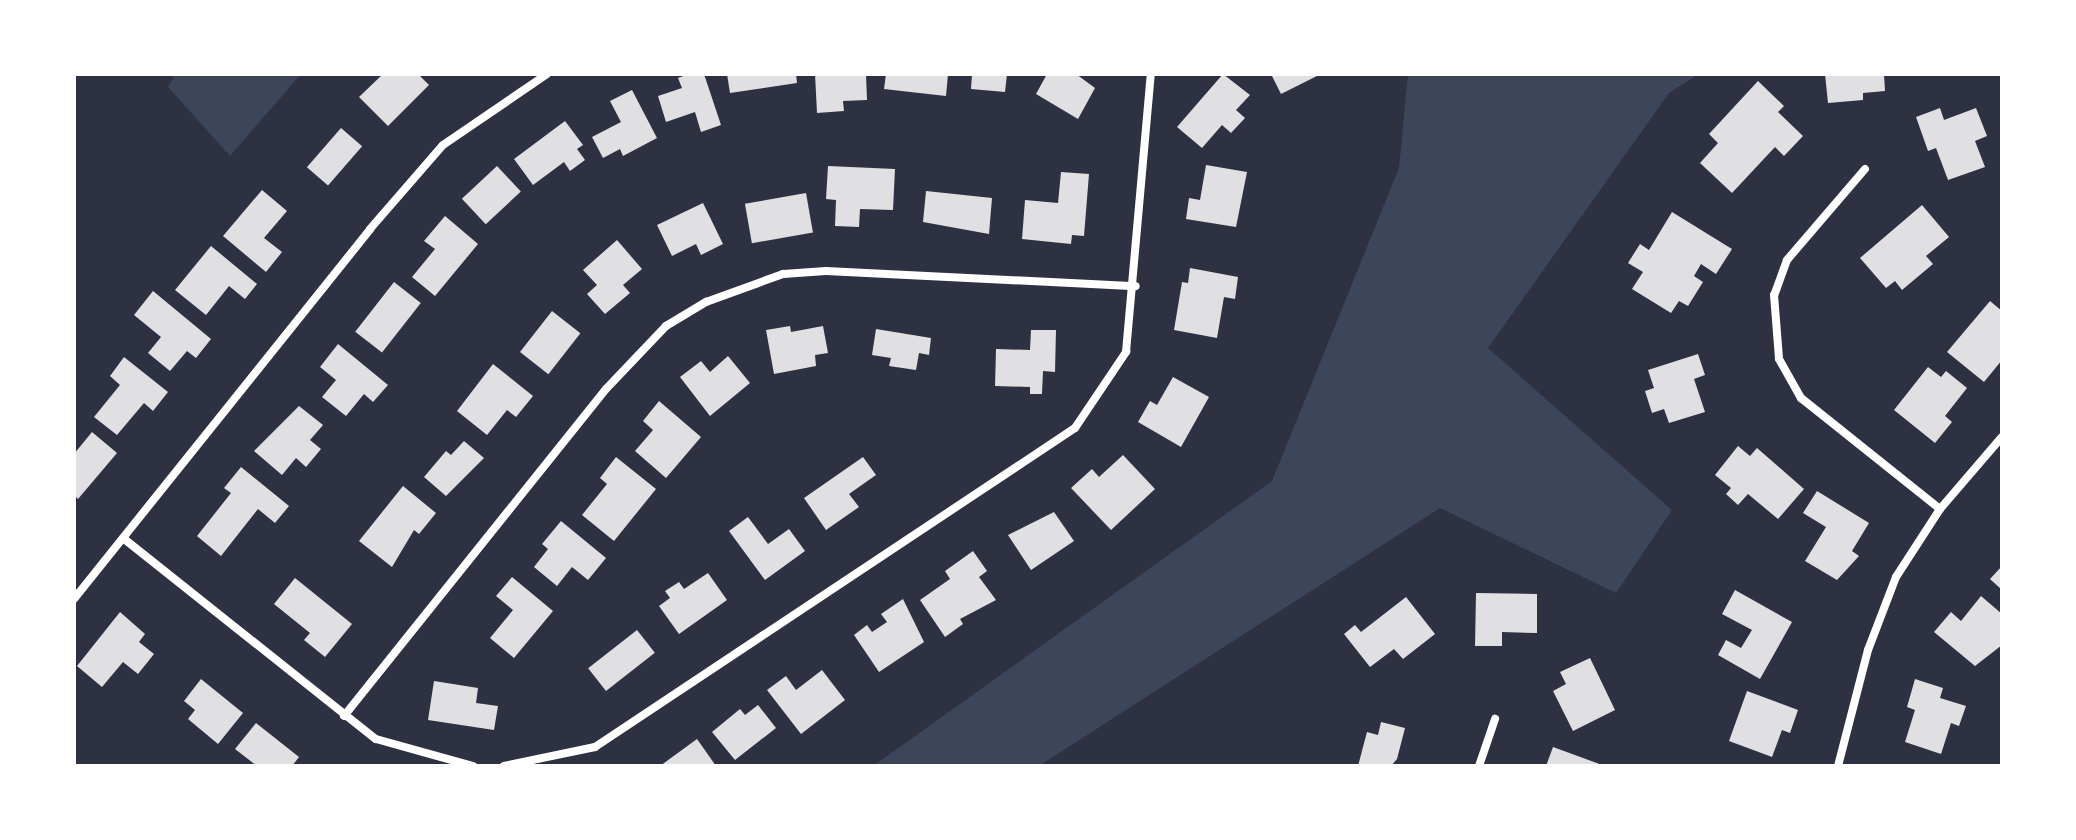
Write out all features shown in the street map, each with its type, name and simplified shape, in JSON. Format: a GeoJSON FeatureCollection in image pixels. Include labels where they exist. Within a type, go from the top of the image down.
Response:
{"type":"FeatureCollection","features":[{"type":"Feature","properties":{"kind":"street"},"geometry":{"type":"LineString","coordinates":[[74,599],[370,229],[443,145],[547,74]]}},
{"type":"Feature","properties":{"kind":"street"},"geometry":{"type":"LineString","coordinates":[[504,766],[595,747],[1075,428],[1126,352],[1136,286],[1151,74]]}},
{"type":"Feature","properties":{"kind":"street"},"geometry":{"type":"LineString","coordinates":[[1865,169],[1787,260],[1774,295],[1779,359],[1801,398],[1940,509]]}},
{"type":"Feature","properties":{"kind":"street"},"geometry":{"type":"LineString","coordinates":[[344,716],[606,389],[666,326],[706,302],[783,274],[826,271],[1136,286]]}},
{"type":"Feature","properties":{"kind":"street"},"geometry":{"type":"LineString","coordinates":[[1838,766],[1868,650],[1896,577],[1940,509],[2002,437]]}},
{"type":"Feature","properties":{"kind":"street"},"geometry":{"type":"LineString","coordinates":[[123,538],[376,739],[473,766]]}},
{"type":"Feature","properties":{"kind":"street"},"geometry":{"type":"LineString","coordinates":[[1479,766],[1495,719]]}},
{"type":"Feature","properties":{"kind":"shaded area"},"geometry":{"type":"Polygon","coordinates":[[[175,74],[301,74],[230,156],[168,87],[175,74]]]}},
{"type":"Feature","properties":{"kind":"shaded area"},"geometry":{"type":"Polygon","coordinates":[[[1408,74],[1699,74],[1669,93],[1488,348],[1672,510],[1616,593],[1440,508],[1039,766],[873,766],[1272,481],[1399,168],[1408,74]]]}},
{"type":"Feature","properties":{"kind":"building"},"geometry":{"type":"Polygon","coordinates":[[[383,74],[418,74],[429,85],[388,126],[359,97],[383,74]]]}},
{"type":"Feature","properties":{"kind":"building"},"geometry":{"type":"Polygon","coordinates":[[[704,74],[721,125],[701,132],[695,112],[666,122],[658,96],[682,88],[678,78],[704,74]]]}},
{"type":"Feature","properties":{"kind":"building"},"geometry":{"type":"Polygon","coordinates":[[[727,74],[796,74],[797,83],[730,93],[727,74]]]}},
{"type":"Feature","properties":{"kind":"building"},"geometry":{"type":"Polygon","coordinates":[[[815,74],[866,74],[867,100],[843,101],[844,111],[817,113],[815,74]]]}},
{"type":"Feature","properties":{"kind":"building"},"geometry":{"type":"Polygon","coordinates":[[[886,74],[948,74],[946,96],[884,89],[886,74]]]}},
{"type":"Feature","properties":{"kind":"building"},"geometry":{"type":"Polygon","coordinates":[[[972,74],[1007,74],[1005,92],[971,89],[972,74]]]}},
{"type":"Feature","properties":{"kind":"building"},"geometry":{"type":"Polygon","coordinates":[[[1047,74],[1076,74],[1095,88],[1078,119],[1036,94],[1047,74]]]}},
{"type":"Feature","properties":{"kind":"building"},"geometry":{"type":"Polygon","coordinates":[[[1223,74],[1250,95],[1236,110],[1245,118],[1231,133],[1222,125],[1202,148],[1177,127],[1223,74]]]}},
{"type":"Feature","properties":{"kind":"building"},"geometry":{"type":"Polygon","coordinates":[[[1271,74],[1321,74],[1281,94],[1271,74]]]}},
{"type":"Feature","properties":{"kind":"building"},"geometry":{"type":"Polygon","coordinates":[[[1825,74],[1884,74],[1885,91],[1863,93],[1863,100],[1828,103],[1825,74]]]}},
{"type":"Feature","properties":{"kind":"building"},"geometry":{"type":"Polygon","coordinates":[[[1758,81],[1784,106],[1778,112],[1803,136],[1784,156],[1775,147],[1732,193],[1700,163],[1718,143],[1709,134],[1758,81]]]}},
{"type":"Feature","properties":{"kind":"building"},"geometry":{"type":"Polygon","coordinates":[[[632,90],[657,138],[623,156],[620,149],[603,158],[592,137],[621,122],[610,101],[632,90]]]}},
{"type":"Feature","properties":{"kind":"building"},"geometry":{"type":"Polygon","coordinates":[[[1940,108],[1944,120],[1976,108],[1987,136],[1975,141],[1985,167],[1948,180],[1936,148],[1928,151],[1916,117],[1940,108]]]}},
{"type":"Feature","properties":{"kind":"building"},"geometry":{"type":"Polygon","coordinates":[[[565,121],[583,145],[577,149],[585,160],[570,171],[564,162],[533,185],[514,159],[565,121]]]}},
{"type":"Feature","properties":{"kind":"building"},"geometry":{"type":"Polygon","coordinates":[[[341,128],[362,146],[328,186],[307,167],[341,128]]]}},
{"type":"Feature","properties":{"kind":"building"},"geometry":{"type":"Polygon","coordinates":[[[1206,165],[1247,172],[1236,227],[1186,219],[1189,198],[1200,200],[1206,165]]]}},
{"type":"Feature","properties":{"kind":"building"},"geometry":{"type":"Polygon","coordinates":[[[497,166],[521,192],[486,224],[462,199],[497,166]]]}},
{"type":"Feature","properties":{"kind":"building"},"geometry":{"type":"Polygon","coordinates":[[[828,166],[895,169],[893,210],[860,209],[859,227],[835,226],[836,200],[826,199],[828,166]]]}},
{"type":"Feature","properties":{"kind":"building"},"geometry":{"type":"Polygon","coordinates":[[[1061,172],[1089,174],[1084,236],[1072,235],[1071,244],[1022,239],[1025,200],[1058,203],[1061,172]]]}},
{"type":"Feature","properties":{"kind":"building"},"geometry":{"type":"Polygon","coordinates":[[[262,190],[287,211],[264,238],[282,252],[266,272],[223,236],[262,190]]]}},
{"type":"Feature","properties":{"kind":"building"},"geometry":{"type":"Polygon","coordinates":[[[926,191],[992,198],[989,234],[923,222],[926,191]]]}},
{"type":"Feature","properties":{"kind":"building"},"geometry":{"type":"Polygon","coordinates":[[[806,193],[813,232],[752,243],[745,204],[806,193]]]}},
{"type":"Feature","properties":{"kind":"building"},"geometry":{"type":"Polygon","coordinates":[[[703,203],[723,244],[701,255],[696,244],[672,256],[657,225],[703,203]]]}},
{"type":"Feature","properties":{"kind":"building"},"geometry":{"type":"Polygon","coordinates":[[[1922,205],[1949,237],[1926,256],[1933,264],[1902,290],[1895,281],[1886,288],[1860,258],[1922,205]]]}},
{"type":"Feature","properties":{"kind":"building"},"geometry":{"type":"Polygon","coordinates":[[[1672,212],[1732,249],[1716,274],[1701,264],[1694,276],[1703,282],[1688,306],[1679,301],[1671,313],[1632,289],[1643,272],[1628,263],[1640,244],[1649,250],[1672,212]]]}},
{"type":"Feature","properties":{"kind":"building"},"geometry":{"type":"Polygon","coordinates":[[[445,216],[478,244],[435,296],[412,277],[435,249],[424,241],[445,216]]]}},
{"type":"Feature","properties":{"kind":"building"},"geometry":{"type":"Polygon","coordinates":[[[617,240],[642,269],[623,285],[630,293],[605,314],[587,294],[597,285],[583,270],[617,240]]]}},
{"type":"Feature","properties":{"kind":"building"},"geometry":{"type":"Polygon","coordinates":[[[211,246],[257,284],[245,299],[229,286],[206,315],[175,290],[211,246]]]}},
{"type":"Feature","properties":{"kind":"building"},"geometry":{"type":"Polygon","coordinates":[[[1190,268],[1238,277],[1235,299],[1224,297],[1217,338],[1174,330],[1182,282],[1188,283],[1190,268]]]}},
{"type":"Feature","properties":{"kind":"building"},"geometry":{"type":"Polygon","coordinates":[[[394,282],[421,303],[382,353],[355,332],[394,282]]]}},
{"type":"Feature","properties":{"kind":"building"},"geometry":{"type":"Polygon","coordinates":[[[153,291],[211,339],[196,358],[187,351],[170,371],[148,353],[161,337],[134,315],[153,291]]]}},
{"type":"Feature","properties":{"kind":"building"},"geometry":{"type":"Polygon","coordinates":[[[1990,301],[2002,311],[2002,360],[1984,382],[1947,352],[1990,301]]]}},
{"type":"Feature","properties":{"kind":"building"},"geometry":{"type":"Polygon","coordinates":[[[552,311],[580,333],[548,374],[520,352],[552,311]]]}},
{"type":"Feature","properties":{"kind":"building"},"geometry":{"type":"Polygon","coordinates":[[[790,326],[791,332],[823,326],[828,353],[815,355],[816,366],[774,374],[766,330],[790,326]]]}},
{"type":"Feature","properties":{"kind":"building"},"geometry":{"type":"Polygon","coordinates":[[[876,329],[931,338],[929,355],[919,353],[916,370],[889,366],[891,358],[872,355],[876,329]]]}},
{"type":"Feature","properties":{"kind":"building"},"geometry":{"type":"Polygon","coordinates":[[[1031,330],[1056,330],[1055,372],[1043,371],[1042,394],[1030,394],[1030,387],[995,386],[996,349],[1030,350],[1031,330]]]}},
{"type":"Feature","properties":{"kind":"building"},"geometry":{"type":"Polygon","coordinates":[[[338,344],[388,385],[373,402],[364,394],[346,416],[322,397],[336,380],[320,367],[338,344]]]}},
{"type":"Feature","properties":{"kind":"building"},"geometry":{"type":"Polygon","coordinates":[[[1698,354],[1705,375],[1694,379],[1705,412],[1669,423],[1664,409],[1652,413],[1645,391],[1654,388],[1648,370],[1698,354]]]}},
{"type":"Feature","properties":{"kind":"building"},"geometry":{"type":"Polygon","coordinates":[[[728,356],[750,383],[710,416],[680,377],[701,361],[710,372],[728,356]]]}},
{"type":"Feature","properties":{"kind":"building"},"geometry":{"type":"Polygon","coordinates":[[[124,357],[168,392],[153,411],[144,403],[117,435],[94,417],[120,385],[110,376],[124,357]]]}},
{"type":"Feature","properties":{"kind":"building"},"geometry":{"type":"Polygon","coordinates":[[[493,364],[533,396],[516,417],[507,410],[487,435],[457,411],[493,364]]]}},
{"type":"Feature","properties":{"kind":"building"},"geometry":{"type":"Polygon","coordinates":[[[1928,367],[1941,377],[1946,371],[1967,388],[1945,416],[1952,422],[1935,443],[1894,410],[1928,367]]]}},
{"type":"Feature","properties":{"kind":"building"},"geometry":{"type":"Polygon","coordinates":[[[1173,377],[1209,397],[1181,447],[1138,422],[1150,401],[1157,405],[1173,377]]]}},
{"type":"Feature","properties":{"kind":"building"},"geometry":{"type":"Polygon","coordinates":[[[659,401],[701,437],[666,478],[635,451],[653,430],[643,421],[659,401]]]}},
{"type":"Feature","properties":{"kind":"building"},"geometry":{"type":"Polygon","coordinates":[[[299,406],[323,425],[310,440],[321,449],[306,467],[296,458],[282,475],[254,451],[299,406]]]}},
{"type":"Feature","properties":{"kind":"building"},"geometry":{"type":"Polygon","coordinates":[[[92,432],[117,453],[78,499],[74,495],[74,454],[92,432]]]}},
{"type":"Feature","properties":{"kind":"building"},"geometry":{"type":"Polygon","coordinates":[[[464,441],[484,458],[446,496],[424,477],[446,451],[451,455],[464,441]]]}},
{"type":"Feature","properties":{"kind":"building"},"geometry":{"type":"Polygon","coordinates":[[[1738,446],[1750,456],[1757,448],[1804,489],[1778,519],[1748,494],[1738,505],[1726,494],[1731,488],[1715,475],[1738,446]]]}},
{"type":"Feature","properties":{"kind":"building"},"geometry":{"type":"Polygon","coordinates":[[[1123,455],[1155,489],[1111,530],[1071,488],[1092,469],[1099,477],[1123,455]]]}},
{"type":"Feature","properties":{"kind":"building"},"geometry":{"type":"Polygon","coordinates":[[[616,457],[656,489],[614,541],[582,515],[607,484],[600,478],[616,457]]]}},
{"type":"Feature","properties":{"kind":"building"},"geometry":{"type":"Polygon","coordinates":[[[863,457],[876,475],[849,494],[859,507],[826,530],[804,498],[863,457]]]}},
{"type":"Feature","properties":{"kind":"building"},"geometry":{"type":"Polygon","coordinates":[[[241,467],[289,506],[275,523],[258,509],[221,556],[197,536],[231,493],[224,488],[241,467]]]}},
{"type":"Feature","properties":{"kind":"building"},"geometry":{"type":"Polygon","coordinates":[[[403,486],[436,513],[419,534],[414,530],[392,567],[359,541],[403,486]]]}},
{"type":"Feature","properties":{"kind":"building"},"geometry":{"type":"Polygon","coordinates":[[[1817,491],[1869,523],[1852,551],[1859,556],[1837,580],[1805,561],[1826,527],[1803,513],[1817,491]]]}},
{"type":"Feature","properties":{"kind":"building"},"geometry":{"type":"Polygon","coordinates":[[[1054,512],[1074,541],[1031,570],[1008,535],[1054,512]]]}},
{"type":"Feature","properties":{"kind":"building"},"geometry":{"type":"Polygon","coordinates":[[[748,517],[768,544],[789,529],[805,551],[765,580],[729,531],[748,517]]]}},
{"type":"Feature","properties":{"kind":"building"},"geometry":{"type":"Polygon","coordinates":[[[561,521],[606,558],[588,580],[572,567],[557,586],[534,567],[548,549],[542,544],[561,521]]]}},
{"type":"Feature","properties":{"kind":"building"},"geometry":{"type":"Polygon","coordinates":[[[973,551],[987,571],[979,577],[996,600],[960,619],[963,624],[945,637],[920,600],[950,579],[945,571],[973,551]]]}},
{"type":"Feature","properties":{"kind":"building"},"geometry":{"type":"Polygon","coordinates":[[[2002,566],[2002,590],[1990,579],[2002,566]]]}},
{"type":"Feature","properties":{"kind":"building"},"geometry":{"type":"Polygon","coordinates":[[[708,573],[727,600],[679,634],[659,606],[670,598],[665,591],[679,582],[684,589],[708,573]]]}},
{"type":"Feature","properties":{"kind":"building"},"geometry":{"type":"Polygon","coordinates":[[[512,577],[553,611],[514,658],[490,638],[513,610],[496,596],[512,577]]]}},
{"type":"Feature","properties":{"kind":"building"},"geometry":{"type":"Polygon","coordinates":[[[295,578],[352,624],[325,657],[304,640],[310,633],[274,604],[295,578]]]}},
{"type":"Feature","properties":{"kind":"building"},"geometry":{"type":"Polygon","coordinates":[[[1735,590],[1792,622],[1760,679],[1718,655],[1726,640],[1741,648],[1752,630],[1722,614],[1735,590]]]}},
{"type":"Feature","properties":{"kind":"building"},"geometry":{"type":"Polygon","coordinates":[[[1476,593],[1537,594],[1537,633],[1502,632],[1502,646],[1475,646],[1476,593]]]}},
{"type":"Feature","properties":{"kind":"building"},"geometry":{"type":"Polygon","coordinates":[[[1981,596],[2002,614],[2002,645],[1975,666],[1934,632],[1951,612],[1961,621],[1981,596]]]}},
{"type":"Feature","properties":{"kind":"building"},"geometry":{"type":"Polygon","coordinates":[[[1406,597],[1435,634],[1403,659],[1394,649],[1370,667],[1344,634],[1355,625],[1361,632],[1406,597]]]}},
{"type":"Feature","properties":{"kind":"building"},"geometry":{"type":"Polygon","coordinates":[[[903,599],[924,642],[879,672],[854,635],[867,625],[872,632],[887,622],[881,614],[903,599]]]}},
{"type":"Feature","properties":{"kind":"building"},"geometry":{"type":"Polygon","coordinates":[[[120,612],[145,634],[139,642],[154,654],[138,674],[123,662],[102,687],[77,666],[120,612]]]}},
{"type":"Feature","properties":{"kind":"building"},"geometry":{"type":"Polygon","coordinates":[[[637,630],[655,653],[606,691],[588,668],[637,630]]]}},
{"type":"Feature","properties":{"kind":"building"},"geometry":{"type":"Polygon","coordinates":[[[1590,658],[1615,710],[1573,731],[1553,691],[1566,684],[1560,672],[1590,658]]]}},
{"type":"Feature","properties":{"kind":"building"},"geometry":{"type":"Polygon","coordinates":[[[822,670],[845,700],[801,734],[767,690],[786,676],[796,690],[822,670]]]}},
{"type":"Feature","properties":{"kind":"building"},"geometry":{"type":"Polygon","coordinates":[[[201,679],[243,713],[218,744],[188,719],[195,710],[184,701],[201,679]]]}},
{"type":"Feature","properties":{"kind":"building"},"geometry":{"type":"Polygon","coordinates":[[[1915,679],[1943,688],[1940,698],[1966,706],[1959,726],[1951,723],[1941,754],[1905,742],[1915,710],[1907,707],[1915,679]]]}},
{"type":"Feature","properties":{"kind":"building"},"geometry":{"type":"Polygon","coordinates":[[[434,681],[478,688],[476,703],[498,706],[494,730],[428,720],[434,681]]]}},
{"type":"Feature","properties":{"kind":"building"},"geometry":{"type":"Polygon","coordinates":[[[1747,691],[1798,710],[1790,733],[1782,730],[1772,757],[1729,741],[1747,691]]]}},
{"type":"Feature","properties":{"kind":"building"},"geometry":{"type":"Polygon","coordinates":[[[758,705],[776,728],[735,760],[712,732],[740,709],[745,715],[758,705]]]}},
{"type":"Feature","properties":{"kind":"building"},"geometry":{"type":"Polygon","coordinates":[[[1381,722],[1405,728],[1397,759],[1391,766],[1358,766],[1367,732],[1378,735],[1381,722]]]}},
{"type":"Feature","properties":{"kind":"building"},"geometry":{"type":"Polygon","coordinates":[[[256,723],[299,757],[292,766],[257,766],[235,749],[256,723]]]}},
{"type":"Feature","properties":{"kind":"building"},"geometry":{"type":"Polygon","coordinates":[[[697,739],[716,766],[660,766],[697,739]]]}},
{"type":"Feature","properties":{"kind":"building"},"geometry":{"type":"Polygon","coordinates":[[[1553,747],[1605,766],[1546,766],[1553,747]]]}}]}
